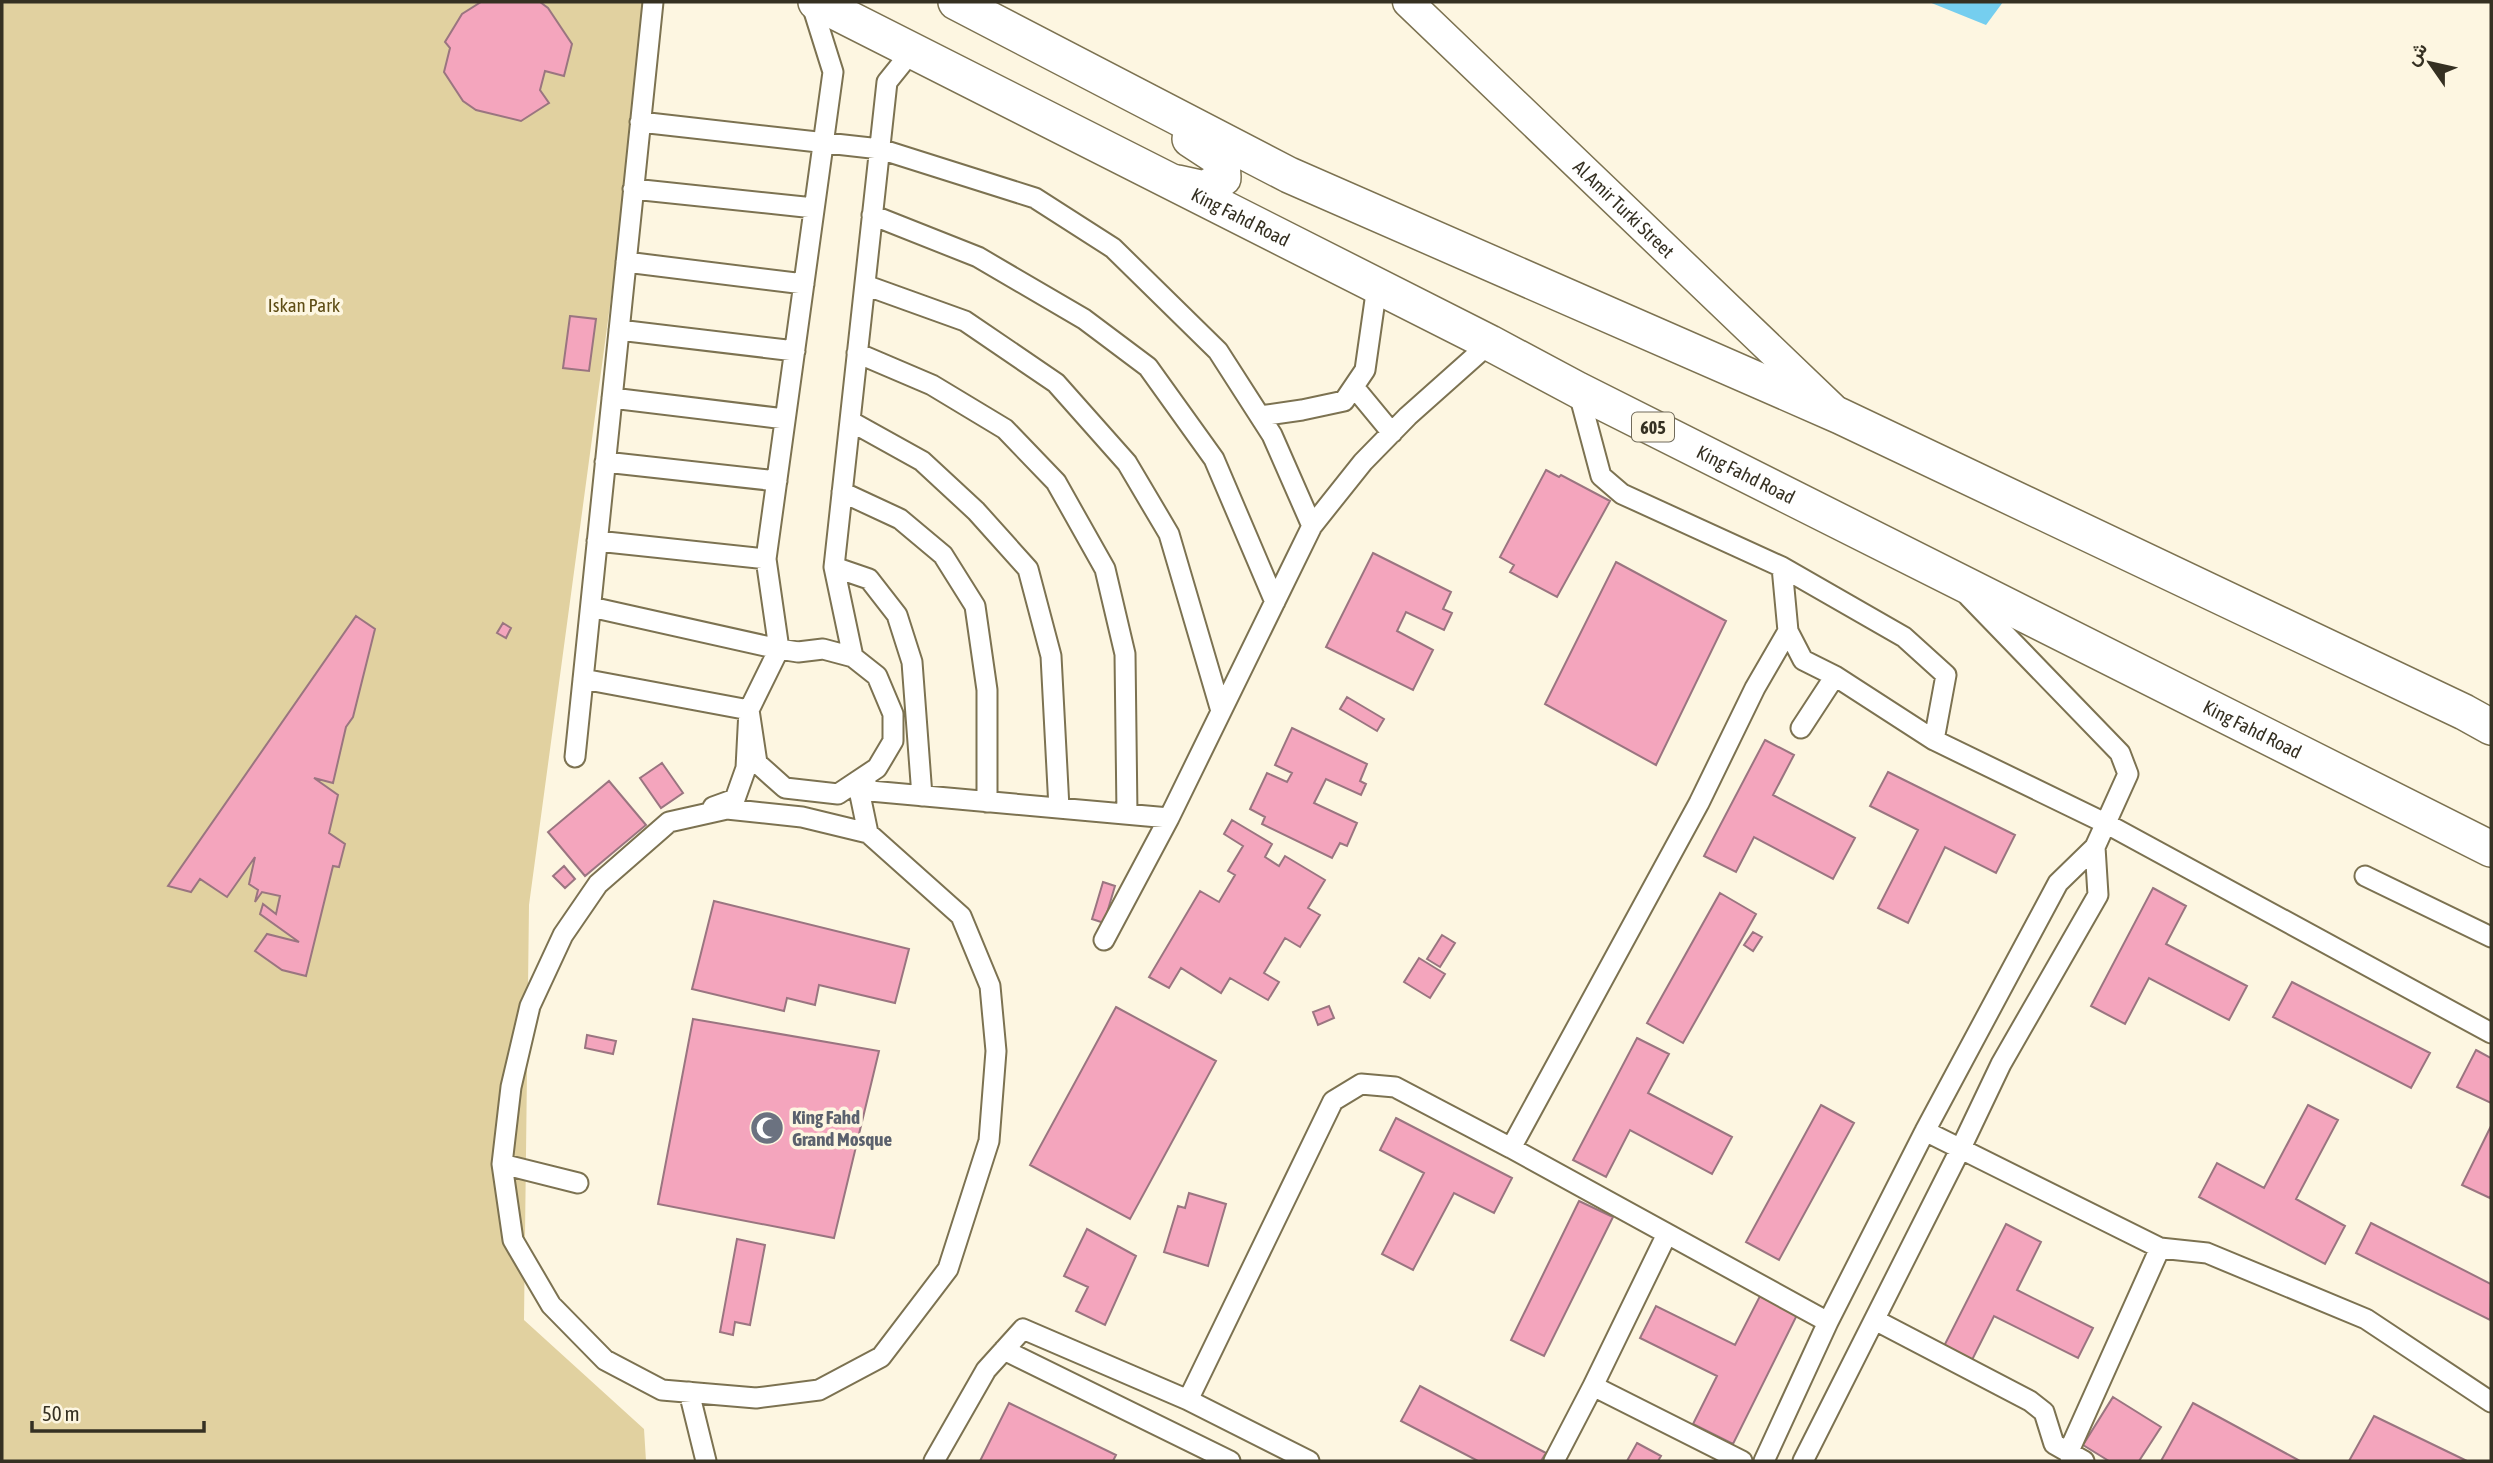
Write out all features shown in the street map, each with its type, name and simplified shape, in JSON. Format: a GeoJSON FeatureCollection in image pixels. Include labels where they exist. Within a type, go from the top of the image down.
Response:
{"type":"FeatureCollection","features":[{"type":"Feature","properties":{"kind":"highway","name":"King Fahd Road"},"geometry":{"type":"LineString","coordinates":[[814,2],[2491,849]]}},
{"type":"Feature","properties":{"kind":"highway"},"geometry":{"type":"LineString","coordinates":[[956,2],[1289,175],[1840,416],[2491,727]]}},
{"type":"Feature","properties":{"kind":"highway"},"geometry":{"type":"LineString","coordinates":[[1171,182],[1205,189],[1223,177],[1223,160],[1190,140],[1184,121]]}},
{"type":"Feature","properties":{"kind":"highway"},"geometry":{"type":"LineString","coordinates":[[1278,236],[1255,219],[1241,202],[1241,187],[1252,173],[1289,175]]}},
{"type":"Feature","properties":{"kind":"main road","name":"Al Amir Turki Street"},"geometry":{"type":"LineString","coordinates":[[1408,2],[1840,416]]}},
{"type":"Feature","properties":{"kind":"street"},"geometry":{"type":"LineString","coordinates":[[575,757],[653,2]]}},
{"type":"Feature","properties":{"kind":"street"},"geometry":{"type":"LineString","coordinates":[[686,818],[736,799],[746,768],[749,710],[779,649],[766,559],[833,72],[814,2]]}},
{"type":"Feature","properties":{"kind":"street"},"geometry":{"type":"LineString","coordinates":[[853,657],[834,567],[887,82],[912,51]]}},
{"type":"Feature","properties":{"kind":"street"},"geometry":{"type":"LineString","coordinates":[[640,122],[880,149],[1035,198],[1113,248],[1218,351],[1272,435],[1312,526]]}},
{"type":"Feature","properties":{"kind":"street"},"geometry":{"type":"LineString","coordinates":[[634,189],[814,208]]}},
{"type":"Feature","properties":{"kind":"street"},"geometry":{"type":"LineString","coordinates":[[872,215],[978,257],[1084,319],[1148,367],[1214,458],[1275,602]]}},
{"type":"Feature","properties":{"kind":"street"},"geometry":{"type":"LineString","coordinates":[[626,262],[804,284]]}},
{"type":"Feature","properties":{"kind":"street"},"geometry":{"type":"LineString","coordinates":[[865,285],[965,321],[1056,383],[1127,463],[1168,534],[1222,711]]}},
{"type":"Feature","properties":{"kind":"street"},"geometry":{"type":"LineString","coordinates":[[1260,416],[1344,401],[1365,370],[1377,286]]}},
{"type":"Feature","properties":{"kind":"street"},"geometry":{"type":"LineString","coordinates":[[619,330],[794,351]]}},
{"type":"Feature","properties":{"kind":"street"},"geometry":{"type":"LineString","coordinates":[[1104,940],[1169,818],[1312,526],[1363,462],[1490,343]]}},
{"type":"Feature","properties":{"kind":"street"},"geometry":{"type":"LineString","coordinates":[[857,353],[932,384],[1005,429],[1056,482],[1105,569],[1125,654],[1127,814]]}},
{"type":"Feature","properties":{"kind":"street"},"geometry":{"type":"LineString","coordinates":[[1354,387],[1392,433]]}},
{"type":"Feature","properties":{"kind":"street"},"geometry":{"type":"LineString","coordinates":[[1578,390],[1601,476],[1622,494],[1782,568],[1905,637],[1946,675],[1934,740]]}},
{"type":"Feature","properties":{"kind":"street"},"geometry":{"type":"LineString","coordinates":[[612,398],[785,419]]}},
{"type":"Feature","properties":{"kind":"street"},"geometry":{"type":"LineString","coordinates":[[850,421],[922,461],[976,511],[1028,569],[1051,656],[1059,808]]}},
{"type":"Feature","properties":{"kind":"street"},"geometry":{"type":"LineString","coordinates":[[606,463],[777,481]]}},
{"type":"Feature","properties":{"kind":"street"},"geometry":{"type":"LineString","coordinates":[[842,492],[900,519],[943,555],[975,606],[987,690],[987,802]]}},
{"type":"Feature","properties":{"kind":"street"},"geometry":{"type":"LineString","coordinates":[[597,541],[766,559]]}},
{"type":"Feature","properties":{"kind":"street"},"geometry":{"type":"LineString","coordinates":[[834,567],[869,579],[897,615],[912,662],[922,796]]}},
{"type":"Feature","properties":{"kind":"street"},"geometry":{"type":"LineString","coordinates":[[1782,568],[1788,631],[1803,660],[1835,676],[1934,740],[2107,824],[2326,946],[2491,1033]]}},
{"type":"Feature","properties":{"kind":"street"},"geometry":{"type":"LineString","coordinates":[[1764,1461],[1828,1322],[1925,1132],[2058,883],[2095,847],[2128,774],[2120,753],[1950,576]]}},
{"type":"Feature","properties":{"kind":"street"},"geometry":{"type":"LineString","coordinates":[[591,607],[779,649],[798,652],[823,649],[853,657],[877,676],[893,714],[893,741],[877,768],[859,790]]}},
{"type":"Feature","properties":{"kind":"street"},"geometry":{"type":"LineString","coordinates":[[1511,1148],[1699,803],[1749,700],[1788,631]]}},
{"type":"Feature","properties":{"kind":"street"},"geometry":{"type":"LineString","coordinates":[[1801,728],[1835,676]]}},
{"type":"Feature","properties":{"kind":"street"},"geometry":{"type":"LineString","coordinates":[[583,680],[749,710]]}},
{"type":"Feature","properties":{"kind":"street"},"geometry":{"type":"LineString","coordinates":[[749,710],[757,763],[785,788],[838,794],[877,768]]}},
{"type":"Feature","properties":{"kind":"street"},"geometry":{"type":"LineString","coordinates":[[859,790],[1169,818]]}},
{"type":"Feature","properties":{"kind":"street"},"geometry":{"type":"LineString","coordinates":[[859,790],[868,833]]}},
{"type":"Feature","properties":{"kind":"street"},"geometry":{"type":"LineString","coordinates":[[727,809],[802,817],[868,833],[961,916],[990,986],[996,1051],[989,1141],[948,1269],[881,1357],[819,1390],[756,1398],[662,1390],[606,1360],[551,1305],[513,1240],[502,1164],[511,1087],[530,1006],[564,935],[598,884],[669,822],[686,818],[727,809]]}},
{"type":"Feature","properties":{"kind":"street"},"geometry":{"type":"LineString","coordinates":[[1803,1461],[2001,1064],[2098,895],[2095,847]]}},
{"type":"Feature","properties":{"kind":"street"},"geometry":{"type":"LineString","coordinates":[[2365,876],[2491,937]]}},
{"type":"Feature","properties":{"kind":"street"},"geometry":{"type":"LineString","coordinates":[[1188,1400],[1333,1101],[1361,1084],[1395,1087],[1828,1322]]}},
{"type":"Feature","properties":{"kind":"street"},"geometry":{"type":"LineString","coordinates":[[1925,1132],[2160,1248],[2207,1253],[2366,1319],[2491,1402]]}},
{"type":"Feature","properties":{"kind":"street"},"geometry":{"type":"LineString","coordinates":[[502,1164],[578,1183]]}},
{"type":"Feature","properties":{"kind":"street"},"geometry":{"type":"LineString","coordinates":[[1554,1461],[1667,1234]]}},
{"type":"Feature","properties":{"kind":"street"},"geometry":{"type":"LineString","coordinates":[[1875,1320],[2031,1401],[2044,1412],[2054,1444],[2076,1457],[2160,1248]]}},
{"type":"Feature","properties":{"kind":"street"},"geometry":{"type":"LineString","coordinates":[[934,1461],[986,1370],[1023,1329],[1188,1400],[1309,1461]]}},
{"type":"Feature","properties":{"kind":"street"},"geometry":{"type":"LineString","coordinates":[[1004,1350],[1230,1461]]}},
{"type":"Feature","properties":{"kind":"street"},"geometry":{"type":"LineString","coordinates":[[1593,1385],[1742,1461]]}},
{"type":"Feature","properties":{"kind":"street"},"geometry":{"type":"LineString","coordinates":[[690,1392],[706,1461]]}},
{"type":"Feature","properties":{"kind":"green space","name":"Iskan Park"},"geometry":{"type":"Polygon","coordinates":[[[2,2],[651,2],[529,905],[524,1320],[644,1429],[646,1461],[2,1461],[2,2]]]}},
{"type":"Feature","properties":{"kind":"water"},"geometry":{"type":"Polygon","coordinates":[[[1929,2],[2003,2],[1986,25],[1929,2]]]}},
{"type":"Feature","properties":{"kind":"building"},"geometry":{"type":"Polygon","coordinates":[[[481,2],[540,2],[548,8],[572,44],[564,76],[545,71],[540,90],[549,103],[521,121],[476,110],[463,101],[444,72],[450,48],[445,42],[462,14],[481,2]]]}},
{"type":"Feature","properties":{"kind":"building"},"geometry":{"type":"Polygon","coordinates":[[[570,316],[596,319],[589,371],[563,368],[570,316]]]}},
{"type":"Feature","properties":{"kind":"building"},"geometry":{"type":"Polygon","coordinates":[[[1546,470],[1610,501],[1557,597],[1510,572],[1514,565],[1500,557],[1546,470]]]}},
{"type":"Feature","properties":{"kind":"building"},"geometry":{"type":"Polygon","coordinates":[[[1373,553],[1451,592],[1443,609],[1452,613],[1444,630],[1406,612],[1397,631],[1433,650],[1413,690],[1326,647],[1373,553]]]}},
{"type":"Feature","properties":{"kind":"building"},"geometry":{"type":"Polygon","coordinates":[[[1616,562],[1726,621],[1656,765],[1545,704],[1616,562]]]}},
{"type":"Feature","properties":{"kind":"building"},"geometry":{"type":"Polygon","coordinates":[[[356,616],[375,629],[353,717],[346,727],[333,783],[314,778],[338,795],[329,833],[345,844],[339,867],[333,866],[306,976],[282,970],[255,951],[267,934],[299,942],[260,914],[263,904],[276,914],[280,896],[262,892],[255,902],[258,890],[249,884],[255,857],[227,897],[200,879],[191,892],[168,886],[356,616]]]}},
{"type":"Feature","properties":{"kind":"building"},"geometry":{"type":"Polygon","coordinates":[[[503,623],[511,628],[506,638],[497,633],[503,623]]]}},
{"type":"Feature","properties":{"kind":"building"},"geometry":{"type":"Polygon","coordinates":[[[1347,697],[1384,719],[1377,731],[1340,709],[1347,697]]]}},
{"type":"Feature","properties":{"kind":"building"},"geometry":{"type":"Polygon","coordinates":[[[1292,728],[1367,764],[1360,781],[1366,784],[1361,795],[1326,779],[1314,803],[1357,823],[1347,846],[1340,843],[1332,858],[1262,824],[1265,817],[1250,809],[1267,773],[1287,782],[1292,773],[1275,765],[1292,728]]]}},
{"type":"Feature","properties":{"kind":"building"},"geometry":{"type":"Polygon","coordinates":[[[1765,740],[1794,755],[1773,795],[1855,838],[1833,879],[1754,837],[1736,872],[1704,856],[1765,740]]]}},
{"type":"Feature","properties":{"kind":"building"},"geometry":{"type":"Polygon","coordinates":[[[662,763],[683,793],[661,808],[640,778],[662,763]]]}},
{"type":"Feature","properties":{"kind":"building"},"geometry":{"type":"Polygon","coordinates":[[[1888,772],[2015,835],[1996,873],[1945,847],[1908,923],[1878,908],[1918,830],[1870,806],[1888,772]]]}},
{"type":"Feature","properties":{"kind":"building"},"geometry":{"type":"Polygon","coordinates":[[[609,781],[646,825],[585,876],[548,832],[609,781]]]}},
{"type":"Feature","properties":{"kind":"building"},"geometry":{"type":"Polygon","coordinates":[[[1232,820],[1272,844],[1265,857],[1279,866],[1285,856],[1325,880],[1308,908],[1320,915],[1300,947],[1285,938],[1264,973],[1279,982],[1268,1000],[1230,978],[1221,993],[1181,968],[1169,988],[1149,977],[1200,891],[1219,902],[1235,875],[1228,871],[1243,846],[1224,834],[1232,820]]]}},
{"type":"Feature","properties":{"kind":"building"},"geometry":{"type":"Polygon","coordinates":[[[564,866],[575,879],[565,888],[553,876],[564,866]]]}},
{"type":"Feature","properties":{"kind":"building"},"geometry":{"type":"Polygon","coordinates":[[[1103,882],[1115,886],[1104,923],[1092,919],[1103,882]]]}},
{"type":"Feature","properties":{"kind":"building"},"geometry":{"type":"Polygon","coordinates":[[[2153,888],[2186,906],[2166,944],[2247,986],[2229,1020],[2149,978],[2125,1024],[2091,1006],[2153,888]]]}},
{"type":"Feature","properties":{"kind":"building"},"geometry":{"type":"Polygon","coordinates":[[[1720,893],[1756,914],[1683,1043],[1647,1023],[1720,893]]]}},
{"type":"Feature","properties":{"kind":"building"},"geometry":{"type":"Polygon","coordinates":[[[714,901],[909,949],[895,1003],[819,985],[815,1005],[787,998],[784,1011],[692,989],[714,901]]]}},
{"type":"Feature","properties":{"kind":"building"},"geometry":{"type":"Polygon","coordinates":[[[1753,932],[1762,937],[1753,951],[1744,945],[1753,932]]]}},
{"type":"Feature","properties":{"kind":"building"},"geometry":{"type":"Polygon","coordinates":[[[1442,935],[1455,943],[1440,967],[1427,959],[1442,935]]]}},
{"type":"Feature","properties":{"kind":"building"},"geometry":{"type":"Polygon","coordinates":[[[1419,958],[1445,974],[1430,998],[1404,982],[1419,958]]]}},
{"type":"Feature","properties":{"kind":"building"},"geometry":{"type":"Polygon","coordinates":[[[2292,982],[2430,1053],[2411,1088],[2273,1017],[2292,982]]]}},
{"type":"Feature","properties":{"kind":"building"},"geometry":{"type":"Polygon","coordinates":[[[1329,1006],[1334,1018],[1318,1025],[1313,1012],[1329,1006]]]}},
{"type":"Feature","properties":{"kind":"building"},"geometry":{"type":"Polygon","coordinates":[[[1116,1007],[1216,1061],[1130,1219],[1030,1165],[1116,1007]]]}},
{"type":"Feature","properties":{"kind":"building","name":"King Fahd Grand Mosque"},"geometry":{"type":"Polygon","coordinates":[[[693,1019],[879,1051],[834,1238],[658,1204],[693,1019]]]}},
{"type":"Feature","properties":{"kind":"building"},"geometry":{"type":"Polygon","coordinates":[[[587,1035],[616,1041],[613,1054],[585,1048],[587,1035]]]}},
{"type":"Feature","properties":{"kind":"building"},"geometry":{"type":"Polygon","coordinates":[[[1637,1038],[1669,1054],[1648,1093],[1732,1137],[1712,1174],[1630,1130],[1606,1177],[1573,1160],[1637,1038]]]}},
{"type":"Feature","properties":{"kind":"building"},"geometry":{"type":"Polygon","coordinates":[[[2476,1050],[2491,1058],[2491,1103],[2457,1087],[2476,1050]]]}},
{"type":"Feature","properties":{"kind":"building"},"geometry":{"type":"Polygon","coordinates":[[[1821,1105],[1854,1123],[1779,1260],[1746,1242],[1821,1105]]]}},
{"type":"Feature","properties":{"kind":"building"},"geometry":{"type":"Polygon","coordinates":[[[2308,1105],[2338,1120],[2296,1199],[2345,1226],[2325,1264],[2199,1197],[2217,1163],[2264,1188],[2308,1105]]]}},
{"type":"Feature","properties":{"kind":"building"},"geometry":{"type":"Polygon","coordinates":[[[1396,1118],[1512,1178],[1494,1213],[1454,1193],[1413,1270],[1382,1254],[1424,1173],[1380,1150],[1396,1118]]]}},
{"type":"Feature","properties":{"kind":"building"},"geometry":{"type":"Polygon","coordinates":[[[2491,1126],[2491,1195],[2490,1198],[2462,1185],[2491,1126]]]}},
{"type":"Feature","properties":{"kind":"building"},"geometry":{"type":"Polygon","coordinates":[[[1189,1193],[1226,1204],[1208,1266],[1164,1252],[1178,1206],[1185,1208],[1189,1193]]]}},
{"type":"Feature","properties":{"kind":"building"},"geometry":{"type":"Polygon","coordinates":[[[1579,1201],[1613,1217],[1544,1356],[1511,1340],[1579,1201]]]}},
{"type":"Feature","properties":{"kind":"building"},"geometry":{"type":"Polygon","coordinates":[[[2371,1223],[2491,1284],[2490,1320],[2356,1253],[2371,1223]]]}},
{"type":"Feature","properties":{"kind":"building"},"geometry":{"type":"Polygon","coordinates":[[[2006,1224],[2041,1242],[2017,1290],[2093,1328],[2078,1358],[1994,1316],[1970,1364],[1942,1350],[2006,1224]]]}},
{"type":"Feature","properties":{"kind":"building"},"geometry":{"type":"Polygon","coordinates":[[[1087,1229],[1136,1256],[1105,1325],[1076,1311],[1088,1287],[1064,1276],[1087,1229]]]}},
{"type":"Feature","properties":{"kind":"building"},"geometry":{"type":"Polygon","coordinates":[[[737,1239],[765,1245],[750,1325],[735,1322],[733,1335],[720,1332],[737,1239]]]}},
{"type":"Feature","properties":{"kind":"building"},"geometry":{"type":"Polygon","coordinates":[[[1760,1296],[1797,1315],[1733,1444],[1693,1424],[1717,1376],[1640,1338],[1656,1306],[1735,1345],[1760,1296]]]}},
{"type":"Feature","properties":{"kind":"building"},"geometry":{"type":"Polygon","coordinates":[[[1420,1386],[1546,1453],[1541,1461],[1478,1461],[1401,1421],[1420,1386]]]}},
{"type":"Feature","properties":{"kind":"building"},"geometry":{"type":"Polygon","coordinates":[[[2113,1397],[2161,1427],[2139,1461],[2109,1461],[2083,1445],[2113,1397]]]}},
{"type":"Feature","properties":{"kind":"building"},"geometry":{"type":"Polygon","coordinates":[[[1009,1403],[1116,1455],[1113,1461],[980,1461],[1009,1403]]]}},
{"type":"Feature","properties":{"kind":"building"},"geometry":{"type":"Polygon","coordinates":[[[2193,1403],[2300,1461],[2161,1461],[2193,1403]]]}},
{"type":"Feature","properties":{"kind":"building"},"geometry":{"type":"Polygon","coordinates":[[[2374,1416],[2467,1461],[2349,1461],[2374,1416]]]}},
{"type":"Feature","properties":{"kind":"building"},"geometry":{"type":"Polygon","coordinates":[[[1637,1443],[1661,1456],[1658,1461],[1627,1461],[1637,1443]]]}},
{"type":"Feature","properties":{"kind":"place","name":"King Fahd Grand Mosque"},"geometry":{"type":"Point","coordinates":[767,1128]}}]}
